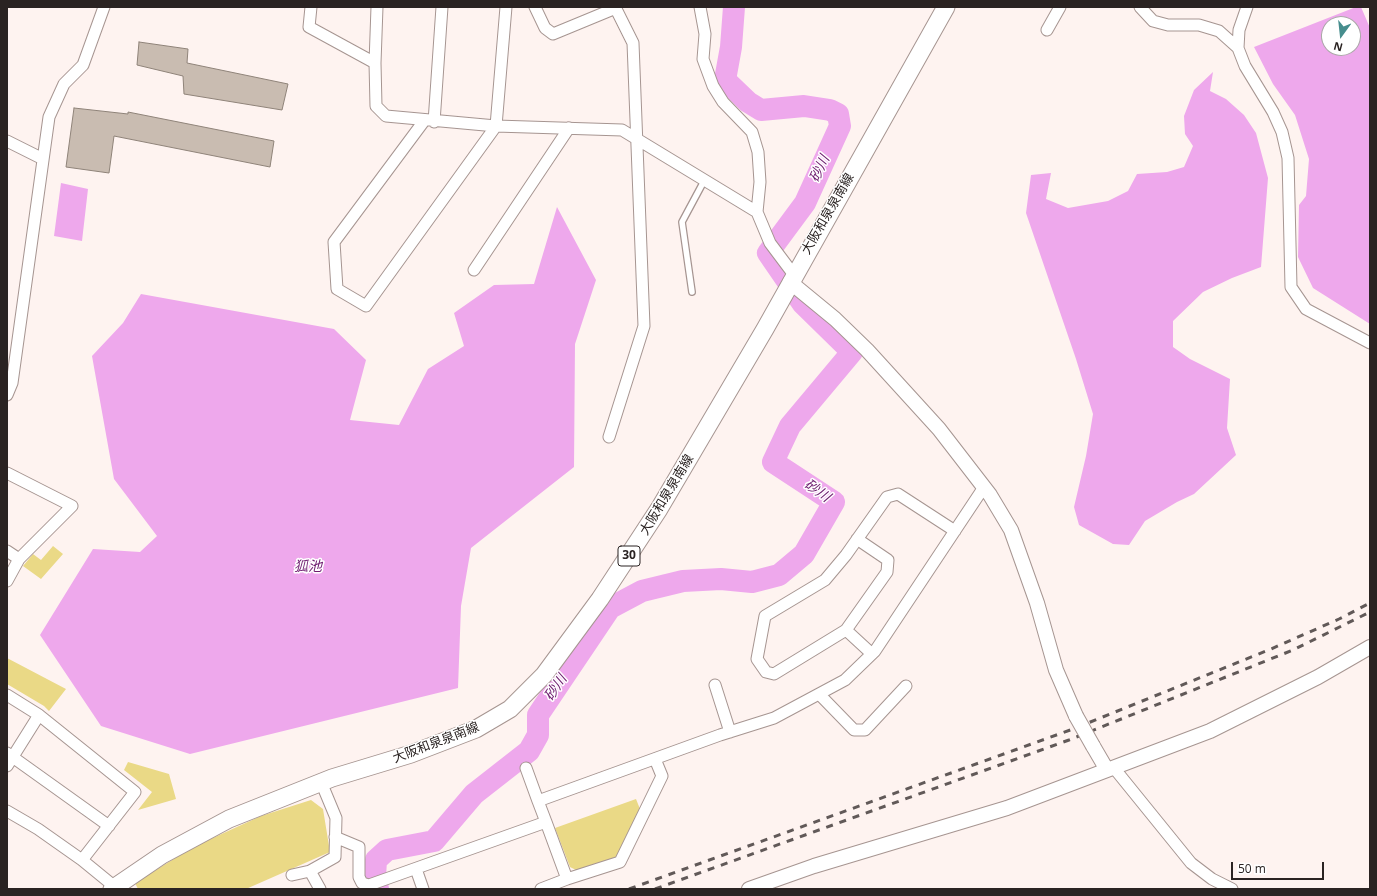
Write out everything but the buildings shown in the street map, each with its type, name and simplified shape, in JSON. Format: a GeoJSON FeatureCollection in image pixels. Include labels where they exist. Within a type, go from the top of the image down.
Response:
{"type":"FeatureCollection","features":[{"type":"Feature","properties":{"kind":"main road","name":"大阪和泉泉南線"},"geometry":{"type":"LineString","coordinates":[[113,888],[162,854],[229,819],[322,782],[411,754],[476,729],[510,709],[544,675],[600,599],[660,509],[946,7]]}},
{"type":"Feature","properties":{"kind":"street"},"geometry":{"type":"LineString","coordinates":[[7,395],[12,383],[49,117],[64,84],[83,65],[104,7]]}},
{"type":"Feature","properties":{"kind":"street"},"geometry":{"type":"LineString","coordinates":[[311,7],[309,27],[374,63]]}},
{"type":"Feature","properties":{"kind":"street"},"geometry":{"type":"LineString","coordinates":[[377,7],[374,63],[376,106],[386,116],[496,126],[622,130],[638,138],[704,181],[757,212]]}},
{"type":"Feature","properties":{"kind":"street"},"geometry":{"type":"LineString","coordinates":[[442,7],[429,121],[334,242],[337,289],[366,306],[496,126],[506,7]]}},
{"type":"Feature","properties":{"kind":"street"},"geometry":{"type":"LineString","coordinates":[[535,7],[544,28],[553,34],[616,8],[633,43],[638,138],[644,326],[609,438]]}},
{"type":"Feature","properties":{"kind":"street"},"geometry":{"type":"LineString","coordinates":[[700,7],[705,34],[703,59],[713,86],[723,102],[752,132],[758,152],[760,182],[757,212],[770,242],[792,279],[867,350],[939,429],[984,487],[1011,530],[1037,603],[1056,670],[1076,716],[1093,746],[1110,769],[1191,863],[1212,879],[1232,889]]}},
{"type":"Feature","properties":{"kind":"street"},"geometry":{"type":"LineString","coordinates":[[1046,30],[1060,7]]}},
{"type":"Feature","properties":{"kind":"street"},"geometry":{"type":"LineString","coordinates":[[1140,7],[1153,21],[1168,26],[1199,26],[1219,31],[1238,48]]}},
{"type":"Feature","properties":{"kind":"street"},"geometry":{"type":"LineString","coordinates":[[1247,7],[1239,30],[1238,48],[1245,66],[1273,112],[1282,132],[1288,158],[1291,287],[1306,309],[1370,343]]}},
{"type":"Feature","properties":{"kind":"street"},"geometry":{"type":"LineString","coordinates":[[474,270],[569,128]]}},
{"type":"Feature","properties":{"kind":"street"},"geometry":{"type":"LineString","coordinates":[[7,140],[43,159]]}},
{"type":"Feature","properties":{"kind":"street"},"geometry":{"type":"LineString","coordinates":[[7,474],[72,506],[19,559],[7,581]]}},
{"type":"Feature","properties":{"kind":"street"},"geometry":{"type":"LineString","coordinates":[[538,801],[655,758],[774,718],[845,680],[872,654],[984,487]]}},
{"type":"Feature","properties":{"kind":"street"},"geometry":{"type":"LineString","coordinates":[[857,540],[888,560],[888,572],[846,630],[774,674],[766,672],[757,659],[765,616],[825,580],[857,540],[887,497],[898,494],[955,531]]}},
{"type":"Feature","properties":{"kind":"street"},"geometry":{"type":"LineString","coordinates":[[7,551],[19,559]]}},
{"type":"Feature","properties":{"kind":"street"},"geometry":{"type":"LineString","coordinates":[[846,630],[872,654]]}},
{"type":"Feature","properties":{"kind":"street"},"geometry":{"type":"LineString","coordinates":[[749,889],[814,866],[1007,808],[1210,731],[1318,676],[1370,647]]}},
{"type":"Feature","properties":{"kind":"street"},"geometry":{"type":"LineString","coordinates":[[715,685],[730,732]]}},
{"type":"Feature","properties":{"kind":"street"},"geometry":{"type":"LineString","coordinates":[[819,694],[854,730],[865,730],[906,686]]}},
{"type":"Feature","properties":{"kind":"street"},"geometry":{"type":"LineString","coordinates":[[7,695],[39,715],[135,792],[82,860]]}},
{"type":"Feature","properties":{"kind":"street"},"geometry":{"type":"LineString","coordinates":[[7,766],[10,755],[39,715]]}},
{"type":"Feature","properties":{"kind":"street"},"geometry":{"type":"LineString","coordinates":[[10,755],[109,826]]}},
{"type":"Feature","properties":{"kind":"street"},"geometry":{"type":"LineString","coordinates":[[541,889],[620,862],[662,776],[655,758]]}},
{"type":"Feature","properties":{"kind":"street"},"geometry":{"type":"LineString","coordinates":[[526,768],[567,879]]}},
{"type":"Feature","properties":{"kind":"street"},"geometry":{"type":"LineString","coordinates":[[292,876],[310,871],[335,857],[336,818],[322,782]]}},
{"type":"Feature","properties":{"kind":"street"},"geometry":{"type":"LineString","coordinates":[[7,812],[38,829],[82,860],[113,888]]}},
{"type":"Feature","properties":{"kind":"street"},"geometry":{"type":"LineString","coordinates":[[335,837],[359,847],[359,877],[362,883],[369,885],[546,822]]}},
{"type":"Feature","properties":{"kind":"street"},"geometry":{"type":"LineString","coordinates":[[416,869],[423,889]]}},
{"type":"Feature","properties":{"kind":"street"},"geometry":{"type":"LineString","coordinates":[[310,871],[320,889]]}},
{"type":"Feature","properties":{"kind":"lane"},"geometry":{"type":"LineString","coordinates":[[692,292],[682,222],[704,181]]}},
{"type":"Feature","properties":{"kind":"shaded area"},"geometry":{"type":"Polygon","coordinates":[[[53,546],[63,554],[41,579],[23,566],[33,554],[41,560],[53,546]]]}},
{"type":"Feature","properties":{"kind":"shaded area"},"geometry":{"type":"Polygon","coordinates":[[[7,658],[66,689],[49,711],[44,706],[7,684],[7,658]]]}},
{"type":"Feature","properties":{"kind":"shaded area"},"geometry":{"type":"Polygon","coordinates":[[[128,762],[169,774],[176,799],[138,810],[152,792],[124,770],[128,762]]]}},
{"type":"Feature","properties":{"kind":"shaded area"},"geometry":{"type":"Polygon","coordinates":[[[636,799],[640,809],[616,857],[576,870],[570,867],[555,828],[636,799]]]}},
{"type":"Feature","properties":{"kind":"shaded area"},"geometry":{"type":"Polygon","coordinates":[[[311,800],[323,809],[330,852],[246,889],[138,889],[135,883],[193,847],[261,816],[311,800]]]}},
{"type":"Feature","properties":{"kind":"water"},"geometry":{"type":"Polygon","coordinates":[[[1356,7],[1361,7],[1370,28],[1370,324],[1313,288],[1298,257],[1299,205],[1306,196],[1309,159],[1295,115],[1273,84],[1254,47],[1321,21],[1321,56],[1361,56],[1361,16],[1333,16],[1356,7]]]}},
{"type":"Feature","properties":{"kind":"water"},"geometry":{"type":"Polygon","coordinates":[[[1213,72],[1210,91],[1226,99],[1244,115],[1256,133],[1268,178],[1261,267],[1232,278],[1203,292],[1173,321],[1173,347],[1190,359],[1230,379],[1227,428],[1236,455],[1194,494],[1145,521],[1129,545],[1113,544],[1079,525],[1074,507],[1086,456],[1093,414],[1076,359],[1026,213],[1031,175],[1051,173],[1046,199],[1068,208],[1108,201],[1128,191],[1137,174],[1167,172],[1184,167],[1193,146],[1185,134],[1184,116],[1194,90],[1213,72]]]}},
{"type":"Feature","properties":{"kind":"water"},"geometry":{"type":"Polygon","coordinates":[[[61,183],[88,189],[82,241],[54,236],[61,183]]]}},
{"type":"Feature","properties":{"kind":"water","name":"狐池"},"geometry":{"type":"Polygon","coordinates":[[[557,207],[596,280],[575,344],[574,467],[471,548],[461,606],[458,688],[190,754],[101,726],[40,635],[93,549],[140,552],[157,536],[114,479],[92,356],[123,323],[141,294],[334,329],[366,360],[350,420],[399,425],[428,369],[464,346],[454,313],[494,285],[534,284],[557,207]]]}},
{"type":"Feature","properties":{"kind":"waterway","name":"砂川"},"geometry":{"type":"LineString","coordinates":[[378,889],[375,878],[376,860],[387,850],[434,841],[474,794],[529,751],[538,735],[538,715],[610,608],[642,591],[683,581],[721,579],[752,582],[779,575],[804,554],[834,502],[773,462],[790,426],[852,352],[803,304],[768,253],[805,203],[840,126],[838,114],[830,110],[804,106],[761,110],[748,102],[725,80],[731,47],[734,7]]}},
{"type":"Feature","properties":{"kind":"railway"},"geometry":{"type":"LineString","coordinates":[[629,889],[1073,729],[1271,649],[1339,619],[1370,603]]}},
{"type":"Feature","properties":{"kind":"railway"},"geometry":{"type":"LineString","coordinates":[[655,889],[1069,740],[1293,650],[1370,612]]}}]}
